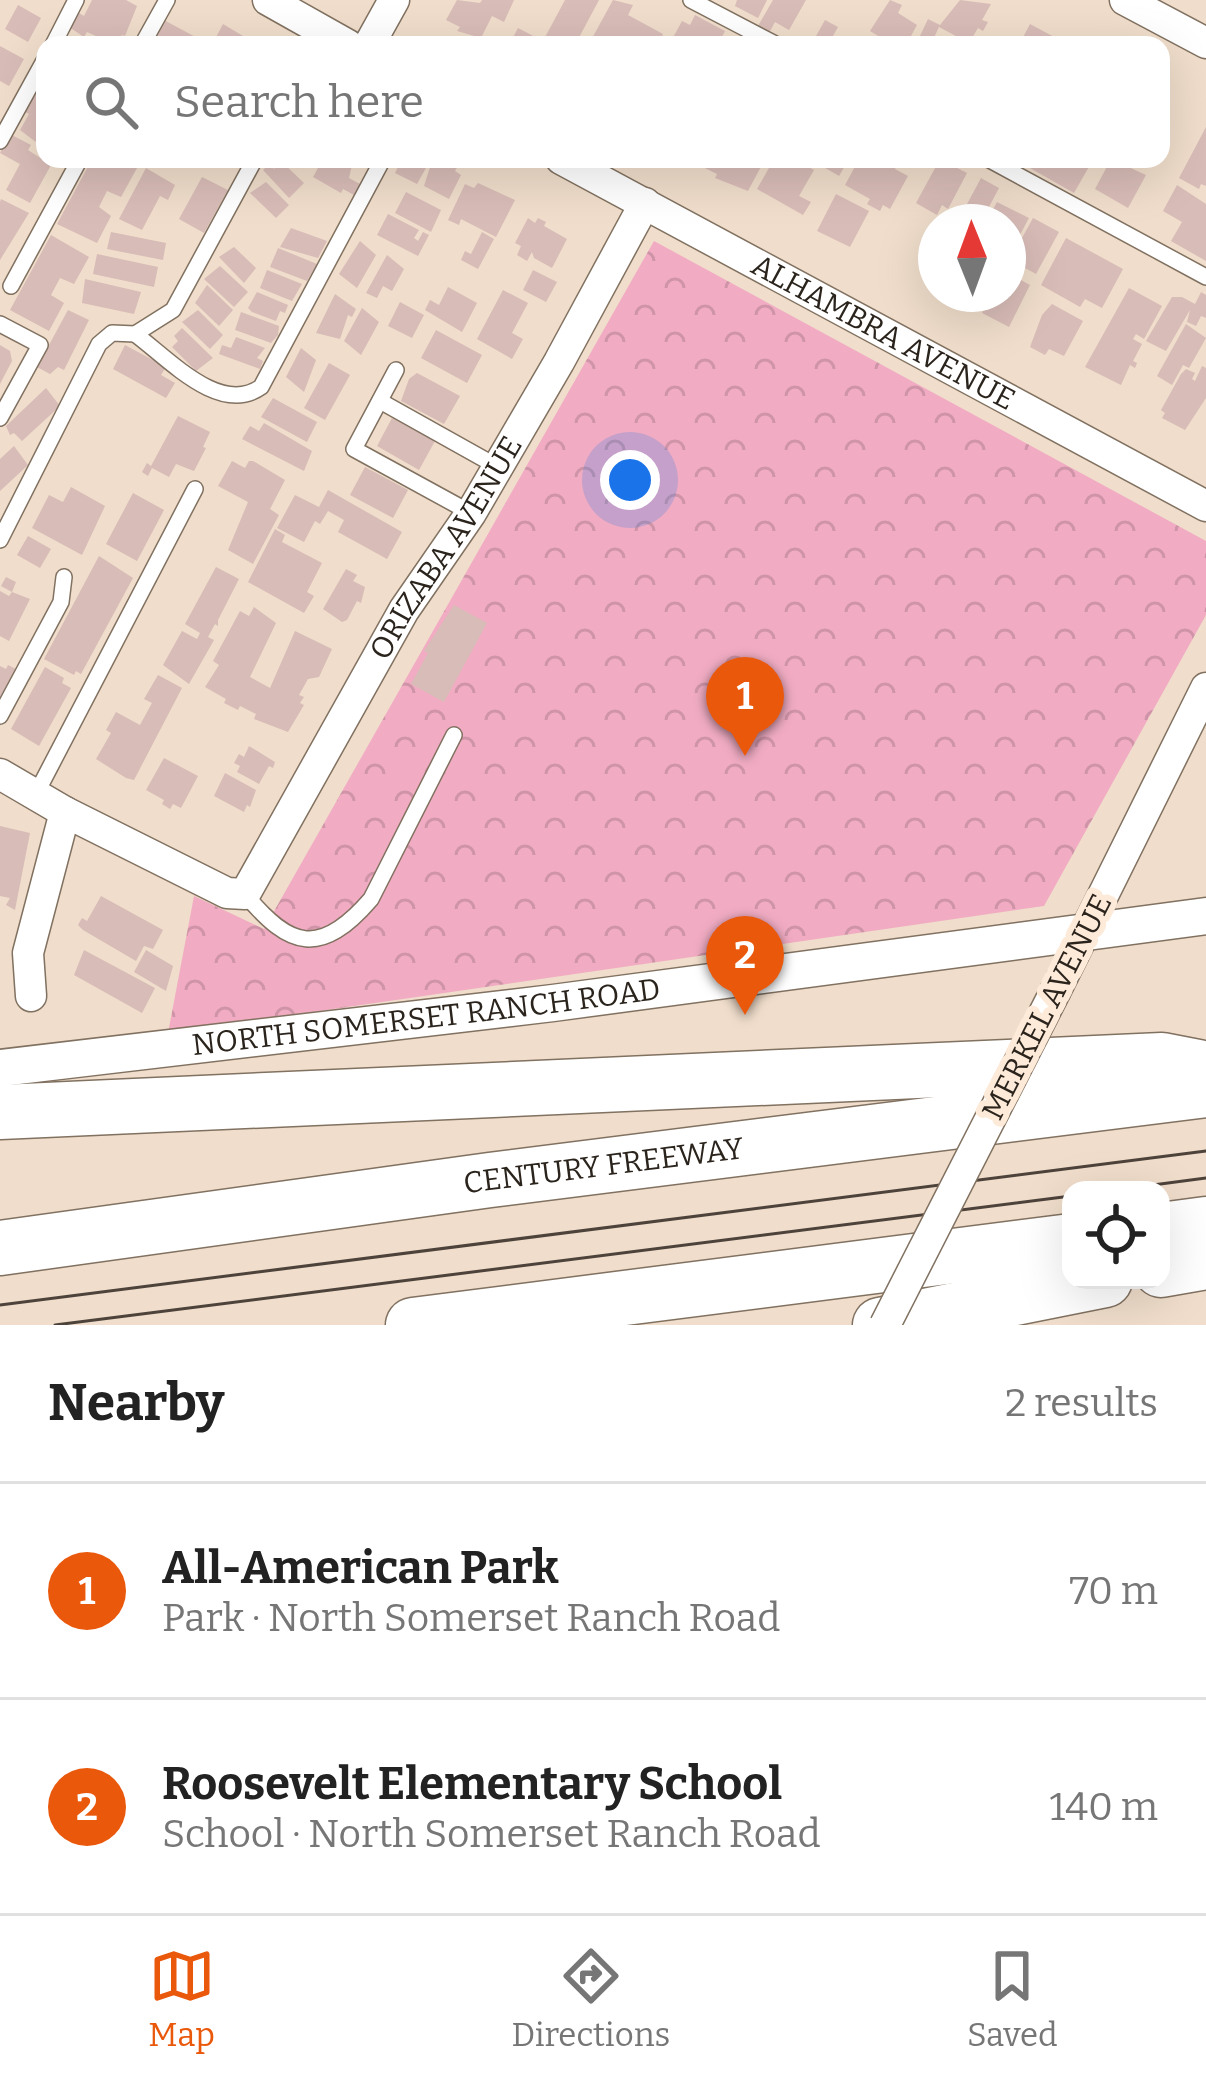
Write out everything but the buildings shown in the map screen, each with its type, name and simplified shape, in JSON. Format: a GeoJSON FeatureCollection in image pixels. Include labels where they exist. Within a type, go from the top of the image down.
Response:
{"type":"FeatureCollection","features":[{"type":"Feature","properties":{"kind":"highway"},"geometry":{"type":"LineString","coordinates":[[0,1112],[1162,1060],[1206,1068]]}},
{"type":"Feature","properties":{"kind":"highway","name":"CENTURY FREEWAY"},"geometry":{"type":"LineString","coordinates":[[0,1248],[490,1180],[1206,1090]]}},
{"type":"Feature","properties":{"kind":"highway"},"geometry":{"type":"LineString","coordinates":[[1170,1229],[1206,1224]]}},
{"type":"Feature","properties":{"kind":"highway"},"geometry":{"type":"LineString","coordinates":[[413,1325],[1062,1242]]}},
{"type":"Feature","properties":{"kind":"highway"},"geometry":{"type":"LineString","coordinates":[[1170,1268],[1206,1262]]}},
{"type":"Feature","properties":{"kind":"highway"},"geometry":{"type":"LineString","coordinates":[[882,1325],[1062,1289]]}},
{"type":"Feature","properties":{"kind":"street"},"geometry":{"type":"LineString","coordinates":[[268,0],[323,36]]}},
{"type":"Feature","properties":{"kind":"street"},"geometry":{"type":"LineString","coordinates":[[374,36],[394,0]]}},
{"type":"Feature","properties":{"kind":"street"},"geometry":{"type":"LineString","coordinates":[[1126,0],[1206,43]]}},
{"type":"Feature","properties":{"kind":"street","name":"ALHAMBRA AVENUE"},"geometry":{"type":"LineString","coordinates":[[579,168],[1206,506]]}},
{"type":"Feature","properties":{"kind":"street","name":"ORIZABA AVENUE"},"geometry":{"type":"LineString","coordinates":[[245,894],[404,610],[499,466],[645,203]]}},
{"type":"Feature","properties":{"kind":"street","name":"MERKEL AVENUE"},"geometry":{"type":"LineString","coordinates":[[882,1325],[1087,930],[1206,688]]}},
{"type":"Feature","properties":{"kind":"street"},"geometry":{"type":"LineString","coordinates":[[0,775],[227,893],[245,894]]}},
{"type":"Feature","properties":{"kind":"street"},"geometry":{"type":"LineString","coordinates":[[31,996],[28,953],[64,812]]}},
{"type":"Feature","properties":{"kind":"street","name":"NORTH SOMERSET RANCH ROAD"},"geometry":{"type":"LineString","coordinates":[[0,1068],[553,1003],[1206,916]]}},
{"type":"Feature","properties":{"kind":"lane"},"geometry":{"type":"LineString","coordinates":[[58,36],[76,0]]}},
{"type":"Feature","properties":{"kind":"lane"},"geometry":{"type":"LineString","coordinates":[[147,36],[166,0]]}},
{"type":"Feature","properties":{"kind":"lane"},"geometry":{"type":"LineString","coordinates":[[691,0],[760,36]]}},
{"type":"Feature","properties":{"kind":"lane"},"geometry":{"type":"LineString","coordinates":[[0,141],[36,75]]}},
{"type":"Feature","properties":{"kind":"lane"},"geometry":{"type":"LineString","coordinates":[[11,286],[75,168]]}},
{"type":"Feature","properties":{"kind":"lane"},"geometry":{"type":"LineString","coordinates":[[135,334],[173,310],[250,168]]}},
{"type":"Feature","properties":{"kind":"lane"},"geometry":{"type":"LineString","coordinates":[[0,540],[99,344],[112,333],[135,334],[220,396],[247,397],[261,387],[378,168]]}},
{"type":"Feature","properties":{"kind":"lane"},"geometry":{"type":"LineString","coordinates":[[1005,168],[1206,277]]}},
{"type":"Feature","properties":{"kind":"lane"},"geometry":{"type":"LineString","coordinates":[[0,324],[40,345],[0,418]]}},
{"type":"Feature","properties":{"kind":"lane"},"geometry":{"type":"LineString","coordinates":[[396,370],[354,449],[471,512]]}},
{"type":"Feature","properties":{"kind":"lane"},"geometry":{"type":"LineString","coordinates":[[380,401],[499,466]]}},
{"type":"Feature","properties":{"kind":"lane"},"geometry":{"type":"LineString","coordinates":[[36,794],[195,489]]}},
{"type":"Feature","properties":{"kind":"lane"},"geometry":{"type":"LineString","coordinates":[[0,716],[61,602],[64,577]]}},
{"type":"Feature","properties":{"kind":"lane"},"geometry":{"type":"LineString","coordinates":[[245,894],[272,927],[295,938],[319,938],[352,922],[371,899],[454,735]]}},
{"type":"Feature","properties":{"kind":"green space"},"geometry":{"type":"Polygon","coordinates":[[[654,241],[1206,541],[1206,615],[1044,906],[168,1033],[194,896],[264,929],[654,241]]]}},
{"type":"Feature","properties":{"kind":"tram line"},"geometry":{"type":"LineString","coordinates":[[0,1305],[1206,1151]]}},
{"type":"Feature","properties":{"kind":"tram line"},"geometry":{"type":"LineString","coordinates":[[1170,1183],[1206,1178]]}},
{"type":"Feature","properties":{"kind":"tram line"},"geometry":{"type":"LineString","coordinates":[[55,1325],[1062,1197]]}},
{"type":"Feature","properties":{"kind":"place","name":"All-American Park"},"geometry":{"type":"Point","coordinates":[745,756]}},
{"type":"Feature","properties":{"kind":"place","name":"Roosevelt Elementary School"},"geometry":{"type":"Point","coordinates":[745,1015]}}]}
